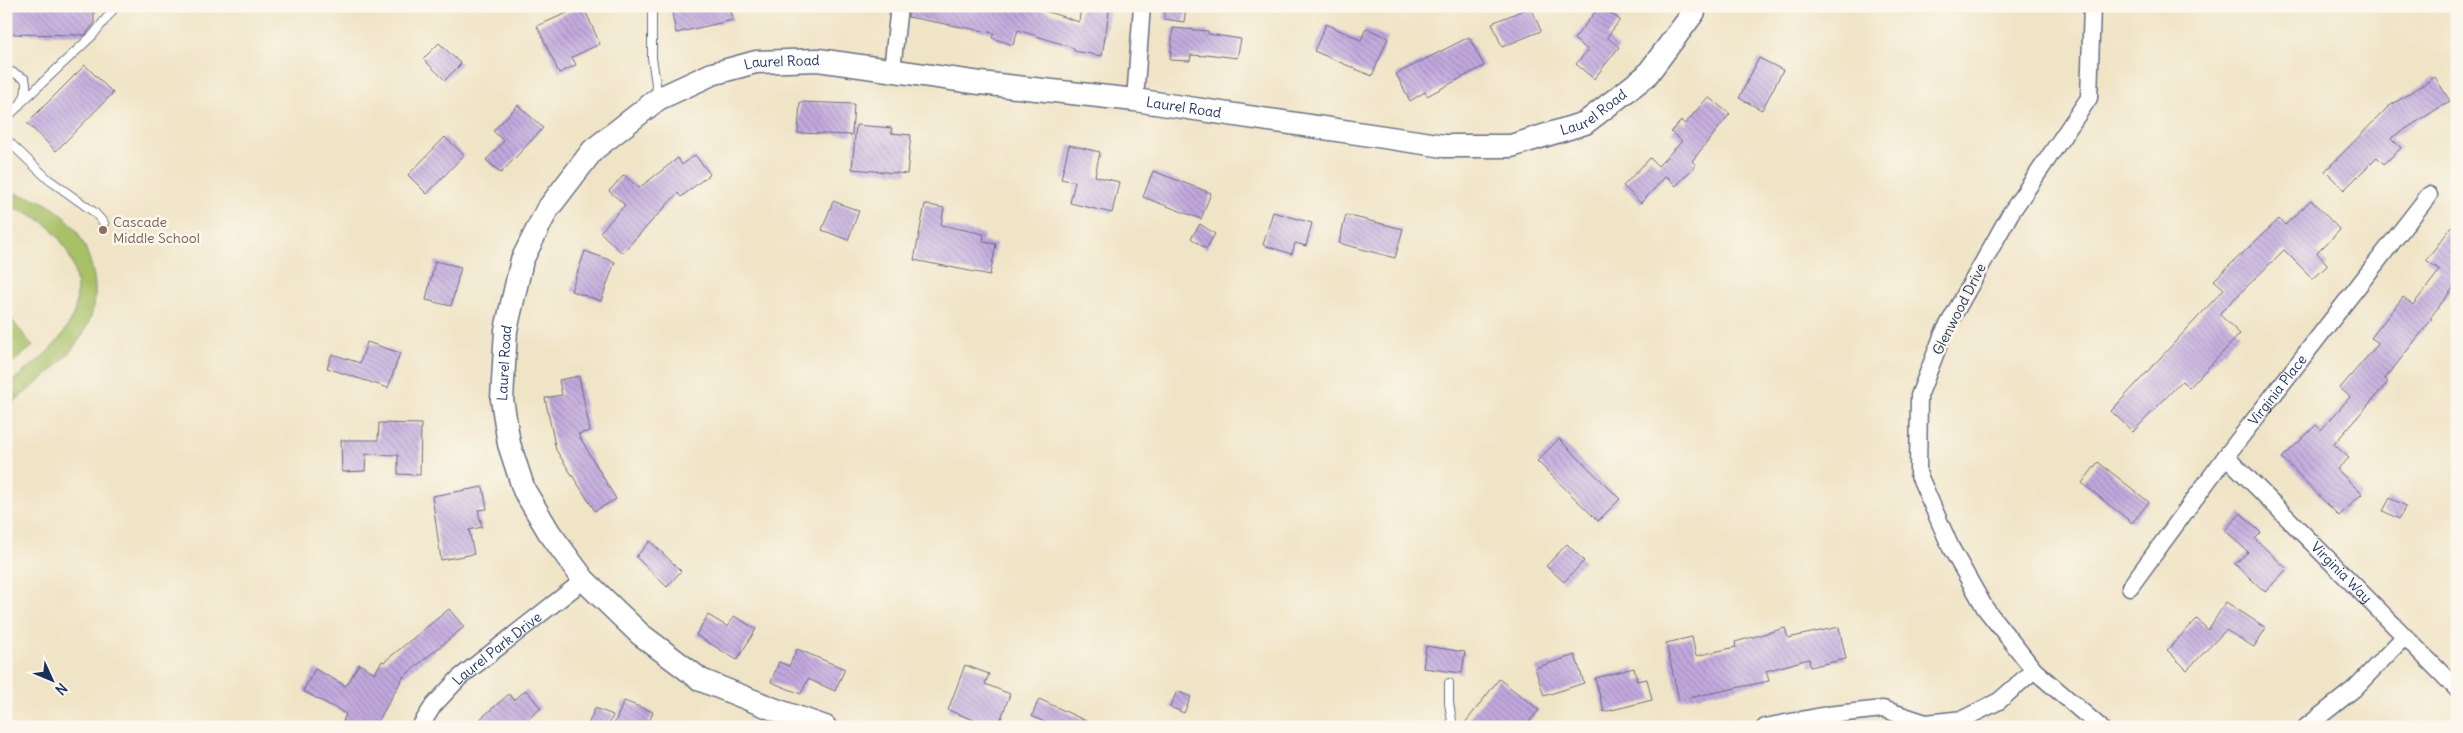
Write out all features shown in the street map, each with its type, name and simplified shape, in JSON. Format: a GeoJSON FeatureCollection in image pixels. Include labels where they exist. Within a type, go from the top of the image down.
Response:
{"type":"FeatureCollection","features":[{"type":"Feature","properties":{"kind":"street"},"geometry":{"type":"LineString","coordinates":[[892,70],[898,6]]}},
{"type":"Feature","properties":{"kind":"street"},"geometry":{"type":"LineString","coordinates":[[1135,100],[1142,6]]}},
{"type":"Feature","properties":{"kind":"street","name":"Laurel Road"},"geometry":{"type":"LineString","coordinates":[[825,727],[700,680],[640,634],[584,580],[549,532],[524,490],[510,444],[502,399],[506,330],[522,260],[547,210],[593,150],[658,99],[712,74],[756,62],[818,60],[980,83],[1135,100],[1444,146],[1511,146],[1585,123],[1646,76],[1694,12],[1695,6]]}},
{"type":"Feature","properties":{"kind":"street","name":"Glenwood Drive"},"geometry":{"type":"LineString","coordinates":[[2092,6],[2088,98],[2005,222],[1943,334],[1919,396],[1918,473],[1951,548],[1985,608],[2034,670],[2100,727]]}},
{"type":"Feature","properties":{"kind":"street","name":"Virginia Place"},"geometry":{"type":"LineString","coordinates":[[2130,587],[2226,456],[2429,195]]}},
{"type":"Feature","properties":{"kind":"street","name":"Virginia Way"},"geometry":{"type":"LineString","coordinates":[[2226,456],[2404,637],[2457,688]]}},
{"type":"Feature","properties":{"kind":"street","name":"Laurel Park Drive"},"geometry":{"type":"LineString","coordinates":[[420,727],[432,706],[459,678],[584,580]]}},
{"type":"Feature","properties":{"kind":"street"},"geometry":{"type":"LineString","coordinates":[[2306,727],[2354,690],[2404,637]]}},
{"type":"Feature","properties":{"kind":"street"},"geometry":{"type":"LineString","coordinates":[[1765,727],[1826,715],[1883,708],[1926,723],[1963,719],[1999,701],[2034,670]]}},
{"type":"Feature","properties":{"kind":"lane"},"geometry":{"type":"LineString","coordinates":[[6,118],[93,35],[116,6]]}},
{"type":"Feature","properties":{"kind":"lane"},"geometry":{"type":"LineString","coordinates":[[652,6],[652,58],[658,99]]}},
{"type":"Feature","properties":{"kind":"lane"},"geometry":{"type":"LineString","coordinates":[[6,69],[25,79],[28,87],[24,100]]}},
{"type":"Feature","properties":{"kind":"lane"},"geometry":{"type":"LineString","coordinates":[[6,139],[48,179],[94,212],[104,224]]}},
{"type":"Feature","properties":{"kind":"lane"},"geometry":{"type":"LineString","coordinates":[[1449,683],[1449,702],[1453,727]]}},
{"type":"Feature","properties":{"kind":"green space"},"geometry":{"type":"Polygon","coordinates":[[[6,187],[14,193],[37,199],[66,218],[78,233],[86,249],[95,286],[93,308],[86,328],[74,346],[42,379],[6,408],[6,386],[49,350],[69,324],[77,299],[77,285],[71,259],[65,247],[48,226],[38,219],[6,207],[6,187]]]}},
{"type":"Feature","properties":{"kind":"green space"},"geometry":{"type":"Polygon","coordinates":[[[6,313],[33,346],[6,368],[6,313]]]}},
{"type":"Feature","properties":{"kind":"building"},"geometry":{"type":"Polygon","coordinates":[[[6,6],[94,6],[94,24],[85,35],[6,34],[6,6]]]}},
{"type":"Feature","properties":{"kind":"building"},"geometry":{"type":"Polygon","coordinates":[[[583,6],[600,44],[572,57],[576,65],[559,73],[537,26],[583,6]]]}},
{"type":"Feature","properties":{"kind":"building"},"geometry":{"type":"Polygon","coordinates":[[[679,6],[730,6],[733,20],[676,33],[671,8],[679,6]]]}},
{"type":"Feature","properties":{"kind":"building"},"geometry":{"type":"Polygon","coordinates":[[[909,6],[1030,6],[1079,22],[1081,6],[1110,6],[1102,56],[1074,51],[1074,48],[1018,30],[1013,45],[992,38],[994,33],[908,17],[909,6]]]}},
{"type":"Feature","properties":{"kind":"building"},"geometry":{"type":"Polygon","coordinates":[[[1165,6],[1186,8],[1184,22],[1164,19],[1165,6]]]}},
{"type":"Feature","properties":{"kind":"building"},"geometry":{"type":"Polygon","coordinates":[[[1600,6],[1620,20],[1607,37],[1619,47],[1594,79],[1576,64],[1588,50],[1574,39],[1600,6]]]}},
{"type":"Feature","properties":{"kind":"building"},"geometry":{"type":"Polygon","coordinates":[[[1531,7],[1541,31],[1502,47],[1492,23],[1531,7]]]}},
{"type":"Feature","properties":{"kind":"building"},"geometry":{"type":"Polygon","coordinates":[[[1326,24],[1361,40],[1366,28],[1388,38],[1372,76],[1314,51],[1326,24]]]}},
{"type":"Feature","properties":{"kind":"building"},"geometry":{"type":"Polygon","coordinates":[[[1173,28],[1208,31],[1208,34],[1241,39],[1237,58],[1206,54],[1206,56],[1191,55],[1190,61],[1170,60],[1173,28]]]}},
{"type":"Feature","properties":{"kind":"building"},"geometry":{"type":"Polygon","coordinates":[[[1469,37],[1484,66],[1427,96],[1425,92],[1410,101],[1396,74],[1469,37]]]}},
{"type":"Feature","properties":{"kind":"building"},"geometry":{"type":"Polygon","coordinates":[[[439,43],[461,64],[445,80],[423,59],[439,43]]]}},
{"type":"Feature","properties":{"kind":"building"},"geometry":{"type":"Polygon","coordinates":[[[1759,58],[1783,70],[1762,110],[1739,98],[1759,58]]]}},
{"type":"Feature","properties":{"kind":"building"},"geometry":{"type":"Polygon","coordinates":[[[85,65],[113,93],[56,151],[27,123],[85,65]]]}},
{"type":"Feature","properties":{"kind":"building"},"geometry":{"type":"Polygon","coordinates":[[[2435,77],[2450,101],[2391,138],[2401,148],[2384,164],[2377,157],[2344,190],[2325,171],[2388,107],[2435,77]]]}},
{"type":"Feature","properties":{"kind":"building"},"geometry":{"type":"Polygon","coordinates":[[[1708,97],[1730,114],[1692,161],[1696,165],[1676,186],[1666,176],[1641,203],[1623,186],[1650,158],[1658,166],[1682,141],[1671,132],[1681,121],[1685,124],[1708,97]]]}},
{"type":"Feature","properties":{"kind":"building"},"geometry":{"type":"Polygon","coordinates":[[[800,102],[854,104],[852,135],[798,133],[800,102]]]}},
{"type":"Feature","properties":{"kind":"building"},"geometry":{"type":"Polygon","coordinates":[[[518,105],[543,128],[501,173],[486,160],[504,141],[493,131],[518,105]]]}},
{"type":"Feature","properties":{"kind":"building"},"geometry":{"type":"Polygon","coordinates":[[[856,125],[892,128],[891,133],[911,135],[907,174],[852,169],[856,125]]]}},
{"type":"Feature","properties":{"kind":"building"},"geometry":{"type":"Polygon","coordinates":[[[445,137],[464,155],[427,194],[408,175],[445,137]]]}},
{"type":"Feature","properties":{"kind":"building"},"geometry":{"type":"Polygon","coordinates":[[[1069,145],[1100,152],[1095,176],[1119,182],[1112,213],[1070,203],[1075,182],[1061,179],[1069,145]]]}},
{"type":"Feature","properties":{"kind":"building"},"geometry":{"type":"Polygon","coordinates":[[[695,155],[710,174],[681,197],[678,193],[622,253],[600,232],[625,205],[609,191],[624,175],[639,188],[678,158],[682,165],[695,155]]]}},
{"type":"Feature","properties":{"kind":"building"},"geometry":{"type":"Polygon","coordinates":[[[1153,171],[1211,193],[1201,219],[1143,197],[1153,171]]]}},
{"type":"Feature","properties":{"kind":"building"},"geometry":{"type":"Polygon","coordinates":[[[2311,200],[2340,230],[2317,253],[2328,265],[2313,279],[2284,250],[2219,314],[2240,334],[2189,388],[2182,381],[2133,432],[2111,411],[2224,289],[2214,280],[2279,219],[2285,225],[2311,200]]]}},
{"type":"Feature","properties":{"kind":"building"},"geometry":{"type":"Polygon","coordinates":[[[833,201],[859,211],[848,240],[822,230],[833,201]]]}},
{"type":"Feature","properties":{"kind":"building"},"geometry":{"type":"Polygon","coordinates":[[[925,204],[944,208],[941,225],[984,234],[983,242],[996,244],[990,275],[914,260],[925,204]]]}},
{"type":"Feature","properties":{"kind":"building"},"geometry":{"type":"Polygon","coordinates":[[[1273,212],[1312,223],[1306,246],[1295,243],[1292,254],[1263,245],[1273,212]]]}},
{"type":"Feature","properties":{"kind":"building"},"geometry":{"type":"Polygon","coordinates":[[[1346,215],[1403,229],[1395,258],[1339,243],[1346,215]]]}},
{"type":"Feature","properties":{"kind":"building"},"geometry":{"type":"Polygon","coordinates":[[[2457,220],[2457,283],[2430,318],[2432,319],[2385,379],[2388,382],[2334,444],[2349,458],[2337,469],[2362,494],[2339,516],[2282,458],[2316,425],[2321,430],[2350,397],[2340,388],[2379,343],[2371,338],[2403,297],[2413,305],[2440,270],[2426,260],[2457,220]]]}},
{"type":"Feature","properties":{"kind":"building"},"geometry":{"type":"Polygon","coordinates":[[[1200,224],[1215,234],[1206,249],[1191,238],[1200,224]]]}},
{"type":"Feature","properties":{"kind":"building"},"geometry":{"type":"Polygon","coordinates":[[[585,251],[615,262],[601,301],[571,291],[585,251]]]}},
{"type":"Feature","properties":{"kind":"building"},"geometry":{"type":"Polygon","coordinates":[[[435,261],[461,267],[451,306],[426,300],[435,261]]]}},
{"type":"Feature","properties":{"kind":"building"},"geometry":{"type":"Polygon","coordinates":[[[367,342],[400,353],[388,388],[327,368],[332,354],[360,363],[367,342]]]}},
{"type":"Feature","properties":{"kind":"building"},"geometry":{"type":"Polygon","coordinates":[[[579,376],[590,431],[578,434],[616,499],[595,511],[556,450],[545,398],[562,395],[559,380],[579,376]]]}},
{"type":"Feature","properties":{"kind":"building"},"geometry":{"type":"Polygon","coordinates":[[[379,423],[421,424],[420,475],[398,474],[398,455],[366,454],[365,471],[342,472],[341,440],[378,440],[379,423]]]}},
{"type":"Feature","properties":{"kind":"building"},"geometry":{"type":"Polygon","coordinates":[[[1559,439],[1620,499],[1598,521],[1537,461],[1559,439]]]}},
{"type":"Feature","properties":{"kind":"building"},"geometry":{"type":"Polygon","coordinates":[[[2098,462],[2149,502],[2132,523],[2082,483],[2098,462]]]}},
{"type":"Feature","properties":{"kind":"building"},"geometry":{"type":"Polygon","coordinates":[[[483,487],[487,509],[478,510],[482,527],[469,530],[474,554],[441,560],[432,496],[483,487]]]}},
{"type":"Feature","properties":{"kind":"building"},"geometry":{"type":"Polygon","coordinates":[[[2390,498],[2406,506],[2399,519],[2383,511],[2390,498]]]}},
{"type":"Feature","properties":{"kind":"building"},"geometry":{"type":"Polygon","coordinates":[[[2241,513],[2261,533],[2255,539],[2287,569],[2265,592],[2235,564],[2248,552],[2225,530],[2241,513]]]}},
{"type":"Feature","properties":{"kind":"building"},"geometry":{"type":"Polygon","coordinates":[[[650,541],[681,571],[667,587],[636,557],[650,541]]]}},
{"type":"Feature","properties":{"kind":"building"},"geometry":{"type":"Polygon","coordinates":[[[1567,544],[1584,561],[1564,582],[1546,566],[1567,544]]]}},
{"type":"Feature","properties":{"kind":"building"},"geometry":{"type":"Polygon","coordinates":[[[2226,602],[2266,628],[2254,647],[2226,630],[2187,670],[2167,650],[2197,619],[2208,630],[2226,602]]]}},
{"type":"Feature","properties":{"kind":"building"},"geometry":{"type":"Polygon","coordinates":[[[449,609],[464,627],[403,677],[375,727],[341,727],[346,714],[303,691],[315,669],[346,686],[359,664],[375,673],[382,661],[384,662],[449,609]]]}},
{"type":"Feature","properties":{"kind":"building"},"geometry":{"type":"Polygon","coordinates":[[[708,615],[728,627],[734,616],[756,629],[737,660],[696,635],[708,615]]]}},
{"type":"Feature","properties":{"kind":"building"},"geometry":{"type":"Polygon","coordinates":[[[1839,627],[1846,659],[1810,667],[1809,659],[1766,671],[1769,681],[1679,700],[1666,643],[1692,637],[1696,656],[1736,647],[1735,642],[1785,628],[1788,638],[1839,627]]]}},
{"type":"Feature","properties":{"kind":"building"},"geometry":{"type":"Polygon","coordinates":[[[1426,646],[1465,652],[1462,673],[1423,668],[1426,646]]]}},
{"type":"Feature","properties":{"kind":"building"},"geometry":{"type":"Polygon","coordinates":[[[797,649],[845,669],[835,691],[808,679],[801,694],[771,682],[779,662],[789,666],[797,649]]]}},
{"type":"Feature","properties":{"kind":"building"},"geometry":{"type":"Polygon","coordinates":[[[1575,655],[1584,683],[1544,696],[1535,668],[1575,655]]]}},
{"type":"Feature","properties":{"kind":"building"},"geometry":{"type":"Polygon","coordinates":[[[965,665],[989,674],[985,684],[1010,694],[998,727],[992,727],[948,710],[965,665]]]}},
{"type":"Feature","properties":{"kind":"building"},"geometry":{"type":"Polygon","coordinates":[[[1634,668],[1637,681],[1647,679],[1652,700],[1604,712],[1595,678],[1634,668]]]}},
{"type":"Feature","properties":{"kind":"building"},"geometry":{"type":"Polygon","coordinates":[[[1499,679],[1539,710],[1525,727],[1462,727],[1499,679]]]}},
{"type":"Feature","properties":{"kind":"building"},"geometry":{"type":"Polygon","coordinates":[[[526,690],[541,708],[519,727],[471,727],[509,694],[514,700],[526,690]]]}},
{"type":"Feature","properties":{"kind":"building"},"geometry":{"type":"Polygon","coordinates":[[[1177,691],[1191,697],[1184,713],[1170,707],[1177,691]]]}},
{"type":"Feature","properties":{"kind":"building"},"geometry":{"type":"Polygon","coordinates":[[[1039,699],[1099,727],[1044,727],[1046,723],[1032,716],[1039,699]]]}},
{"type":"Feature","properties":{"kind":"building"},"geometry":{"type":"Polygon","coordinates":[[[624,701],[653,712],[647,727],[613,727],[624,701]]]}},
{"type":"Feature","properties":{"kind":"building"},"geometry":{"type":"Polygon","coordinates":[[[595,708],[613,715],[608,727],[587,727],[595,708]]]}},
{"type":"Feature","properties":{"kind":"place","name":"Cascade Middle School"},"geometry":{"type":"Point","coordinates":[103,230]}}]}
